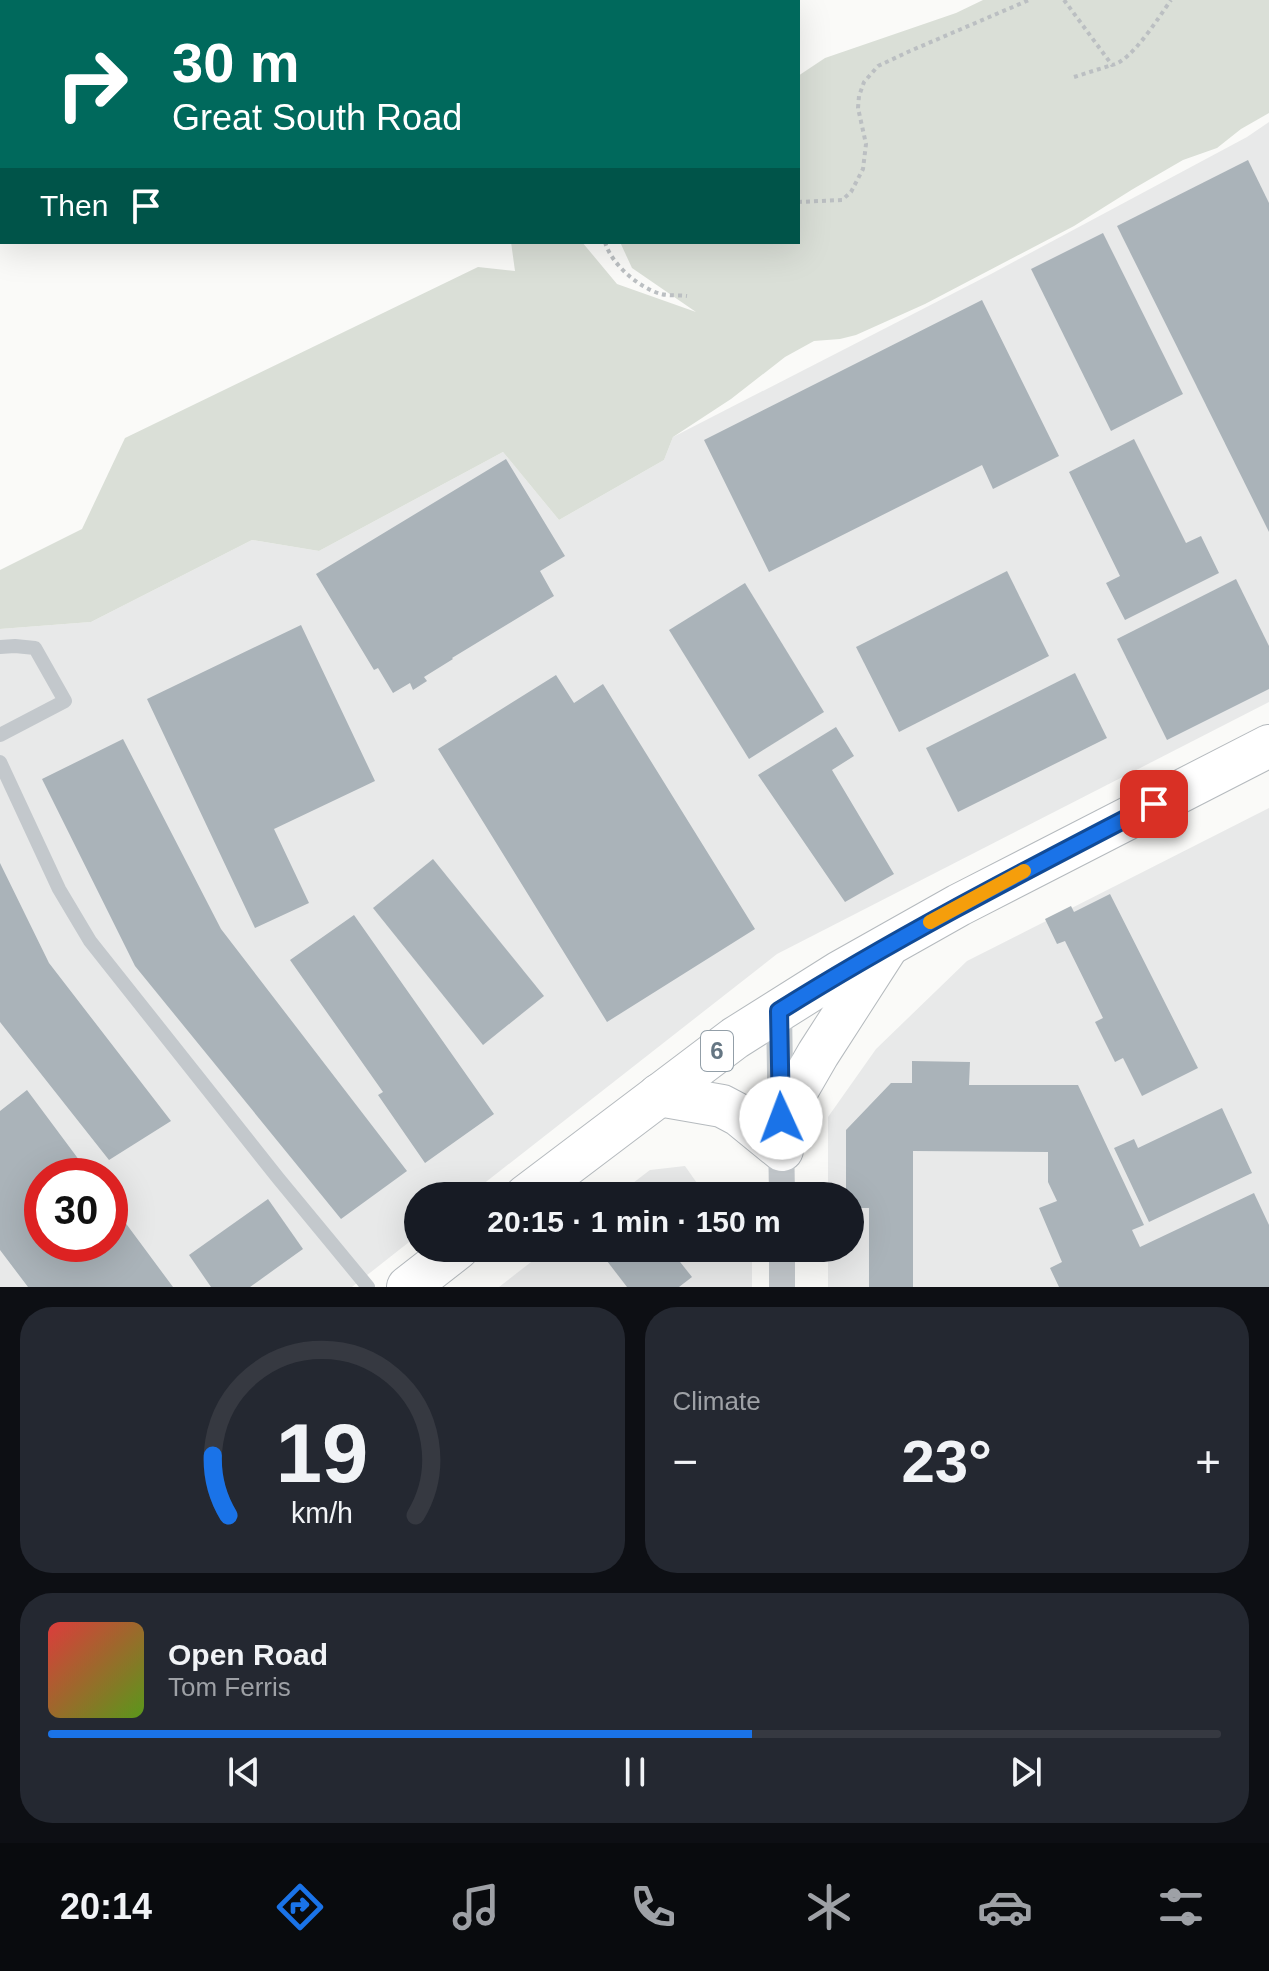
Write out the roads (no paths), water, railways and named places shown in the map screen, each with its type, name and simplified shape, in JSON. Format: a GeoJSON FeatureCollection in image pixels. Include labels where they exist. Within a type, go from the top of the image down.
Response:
{"type":"FeatureCollection","features":[{"type":"Feature","properties":{"kind":"main road","name":"6"},"geometry":{"type":"LineString","coordinates":[[544,1182],[735,1038],[888,945],[1018,874],[1269,746]]}},
{"type":"Feature","properties":{"kind":"main road"},"geometry":{"type":"LineString","coordinates":[[659,1095],[722,1106],[781,1134],[818,1054],[888,945]]}},
{"type":"Feature","properties":{"kind":"main road"},"geometry":{"type":"LineString","coordinates":[[408,1287],[440,1262]]}},
{"type":"Feature","properties":{"kind":"street"},"geometry":{"type":"LineString","coordinates":[[779,1011],[782,1182]]}},
{"type":"Feature","properties":{"kind":"street"},"geometry":{"type":"LineString","coordinates":[[782,1262],[782,1287]]}},
{"type":"Feature","properties":{"kind":"lane"},"geometry":{"type":"LineString","coordinates":[[0,647],[35,648],[65,701],[0,735]]}},
{"type":"Feature","properties":{"kind":"lane"},"geometry":{"type":"LineString","coordinates":[[0,762],[59,889],[90,941],[368,1287]]}}]}
